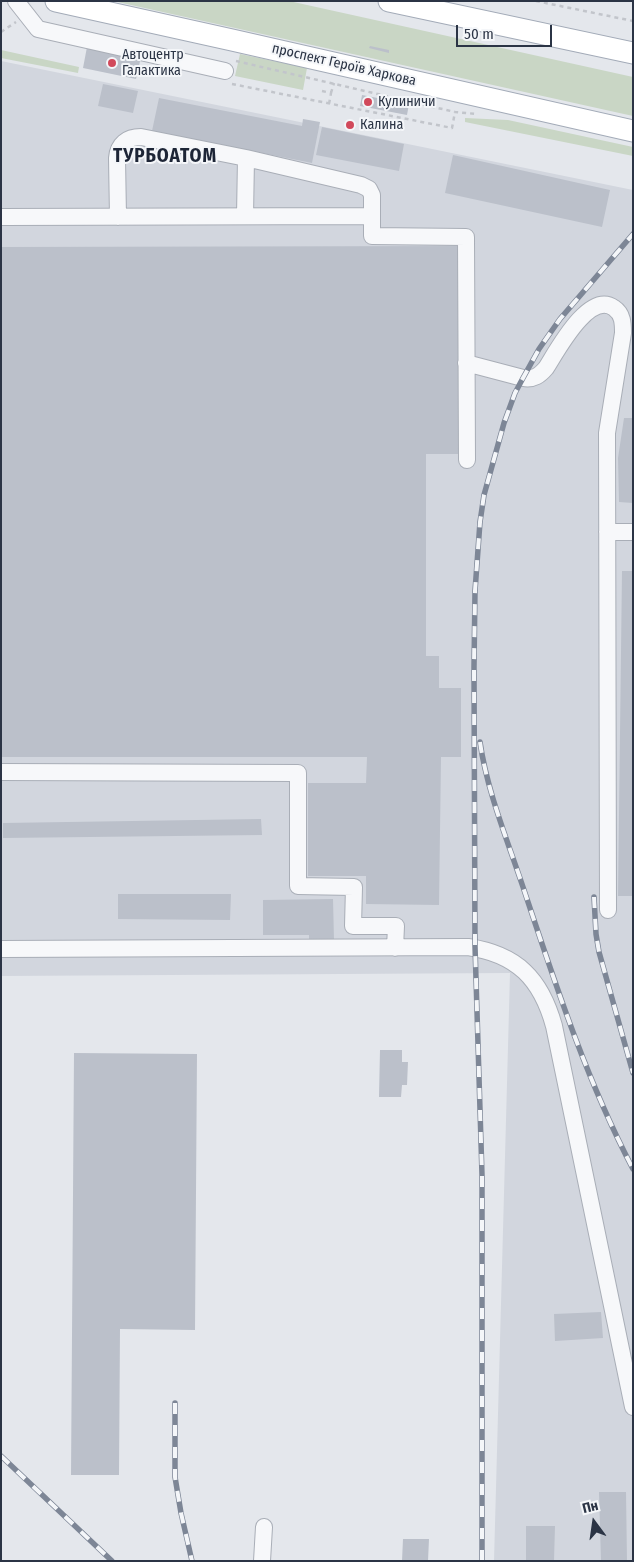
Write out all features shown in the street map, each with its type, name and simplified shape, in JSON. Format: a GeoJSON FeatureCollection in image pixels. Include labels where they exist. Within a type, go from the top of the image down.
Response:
{"type":"FeatureCollection","features":[{"type":"Feature","properties":{"kind":"main road","name":"проспект Героїв Харкова"},"geometry":{"type":"LineString","coordinates":[[56,1],[633,131]]}},
{"type":"Feature","properties":{"kind":"main road"},"geometry":{"type":"LineString","coordinates":[[389,1],[631,53]]}},
{"type":"Feature","properties":{"kind":"lane"},"geometry":{"type":"LineString","coordinates":[[16,1],[30,8],[38,29],[230,66]]}},
{"type":"Feature","properties":{"kind":"lane"},"geometry":{"type":"LineString","coordinates":[[118,217],[118,153],[121,145],[128,139],[148,137],[361,185],[368,189],[372,195],[372,236],[466,238],[467,460]]}},
{"type":"Feature","properties":{"kind":"lane"},"geometry":{"type":"LineString","coordinates":[[245,216],[246,158]]}},
{"type":"Feature","properties":{"kind":"lane"},"geometry":{"type":"LineString","coordinates":[[1,217],[372,216]]}},
{"type":"Feature","properties":{"kind":"lane"},"geometry":{"type":"LineString","coordinates":[[466,363],[527,379],[532,378],[546,368],[573,327],[583,315],[591,310],[606,305],[612,306],[618,310],[623,324],[606,433],[608,910]]}},
{"type":"Feature","properties":{"kind":"lane"},"geometry":{"type":"LineString","coordinates":[[607,532],[633,532]]}},
{"type":"Feature","properties":{"kind":"lane"},"geometry":{"type":"LineString","coordinates":[[1,772],[298,774],[298,886],[354,887],[353,926],[396,926],[395,948]]}},
{"type":"Feature","properties":{"kind":"lane"},"geometry":{"type":"LineString","coordinates":[[1,949],[468,948],[492,952],[511,961],[533,980],[543,996],[551,1016],[633,1407]]}},
{"type":"Feature","properties":{"kind":"lane"},"geometry":{"type":"LineString","coordinates":[[262,1561],[264,1527]]}},
{"type":"Feature","properties":{"kind":"path"},"geometry":{"type":"LineString","coordinates":[[536,1],[633,21]]}},
{"type":"Feature","properties":{"kind":"path"},"geometry":{"type":"LineString","coordinates":[[230,66],[334,83],[455,112],[482,114]]}},
{"type":"Feature","properties":{"kind":"path"},"geometry":{"type":"LineString","coordinates":[[329,104],[334,83]]}},
{"type":"Feature","properties":{"kind":"path"},"geometry":{"type":"LineString","coordinates":[[322,91],[332,92]]}},
{"type":"Feature","properties":{"kind":"path"},"geometry":{"type":"LineString","coordinates":[[452,128],[455,112]]}},
{"type":"Feature","properties":{"kind":"shaded area","name":"ТУРБОАТОМ"},"geometry":{"type":"Polygon","coordinates":[[[1,61],[633,190],[633,1561],[494,1561],[510,973],[1,976],[1,61]]]}},
{"type":"Feature","properties":{"kind":"green space"},"geometry":{"type":"Polygon","coordinates":[[[113,1],[289,1],[633,77],[633,116],[113,1]]]}},
{"type":"Feature","properties":{"kind":"green space"},"geometry":{"type":"Polygon","coordinates":[[[1,50],[79,67],[78,73],[1,58],[1,50]]]}},
{"type":"Feature","properties":{"kind":"green space"},"geometry":{"type":"Polygon","coordinates":[[[240,54],[307,68],[303,90],[235,76],[240,54]]]}},
{"type":"Feature","properties":{"kind":"green space"},"geometry":{"type":"Polygon","coordinates":[[[465,118],[508,120],[633,147],[633,156],[465,122],[465,118]]]}},
{"type":"Feature","properties":{"kind":"building"},"geometry":{"type":"Polygon","coordinates":[[[370,46],[389,50],[389,53],[369,48],[370,46]]]}},
{"type":"Feature","properties":{"kind":"building","name":"Автоцентр Галактика"},"geometry":{"type":"Polygon","coordinates":[[[87,47],[141,57],[136,79],[83,68],[87,47]]]}},
{"type":"Feature","properties":{"kind":"building"},"geometry":{"type":"Polygon","coordinates":[[[103,84],[138,91],[133,113],[98,106],[103,84]]]}},
{"type":"Feature","properties":{"kind":"building"},"geometry":{"type":"Polygon","coordinates":[[[362,95],[409,104],[407,115],[360,106],[362,95]]]}},
{"type":"Feature","properties":{"kind":"building"},"geometry":{"type":"Polygon","coordinates":[[[159,98],[302,126],[303,119],[320,122],[312,163],[152,131],[159,98]]]}},
{"type":"Feature","properties":{"kind":"building"},"geometry":{"type":"Polygon","coordinates":[[[322,127],[404,144],[399,171],[316,155],[322,127]]]}},
{"type":"Feature","properties":{"kind":"building"},"geometry":{"type":"Polygon","coordinates":[[[453,155],[610,190],[602,227],[445,193],[453,155]]]}},
{"type":"Feature","properties":{"kind":"building"},"geometry":{"type":"Polygon","coordinates":[[[460,246],[460,454],[426,454],[426,656],[439,656],[439,688],[461,688],[461,757],[441,757],[439,905],[366,904],[366,876],[308,876],[308,783],[366,783],[367,757],[1,757],[1,247],[460,246]]]}},
{"type":"Feature","properties":{"kind":"building"},"geometry":{"type":"Polygon","coordinates":[[[624,418],[633,418],[633,503],[619,502],[618,458],[624,418]]]}},
{"type":"Feature","properties":{"kind":"building"},"geometry":{"type":"Polygon","coordinates":[[[622,571],[633,571],[633,896],[618,896],[622,571]]]}},
{"type":"Feature","properties":{"kind":"building"},"geometry":{"type":"Polygon","coordinates":[[[261,819],[262,835],[3,838],[3,823],[261,819]]]}},
{"type":"Feature","properties":{"kind":"building"},"geometry":{"type":"Polygon","coordinates":[[[118,894],[231,894],[230,920],[118,919],[118,894]]]}},
{"type":"Feature","properties":{"kind":"building"},"geometry":{"type":"Polygon","coordinates":[[[333,899],[334,940],[309,941],[309,935],[263,935],[263,900],[333,899]]]}},
{"type":"Feature","properties":{"kind":"building"},"geometry":{"type":"Polygon","coordinates":[[[380,1050],[402,1050],[402,1062],[408,1062],[407,1085],[402,1085],[401,1097],[379,1097],[380,1050]]]}},
{"type":"Feature","properties":{"kind":"building"},"geometry":{"type":"Polygon","coordinates":[[[74,1053],[197,1054],[195,1330],[120,1329],[119,1475],[71,1475],[74,1053]]]}},
{"type":"Feature","properties":{"kind":"building"},"geometry":{"type":"Polygon","coordinates":[[[601,1312],[603,1338],[555,1341],[554,1314],[601,1312]]]}},
{"type":"Feature","properties":{"kind":"building"},"geometry":{"type":"Polygon","coordinates":[[[599,1492],[626,1492],[627,1561],[601,1561],[599,1492]]]}},
{"type":"Feature","properties":{"kind":"building"},"geometry":{"type":"Polygon","coordinates":[[[526,1526],[555,1526],[554,1561],[526,1561],[526,1526]]]}},
{"type":"Feature","properties":{"kind":"building"},"geometry":{"type":"Polygon","coordinates":[[[403,1539],[429,1539],[428,1561],[402,1561],[403,1539]]]}},
{"type":"Feature","properties":{"kind":"railway"},"geometry":{"type":"LineString","coordinates":[[482,1561],[482,1175],[475,946],[474,667],[475,591],[480,522],[484,495],[504,423],[515,393],[539,349],[560,319],[633,234]]}},
{"type":"Feature","properties":{"kind":"railway"},"geometry":{"type":"LineString","coordinates":[[480,742],[487,779],[498,815],[559,995],[600,1100],[633,1169]]}},
{"type":"Feature","properties":{"kind":"railway"},"geometry":{"type":"LineString","coordinates":[[594,897],[599,952],[633,1073]]}},
{"type":"Feature","properties":{"kind":"railway"},"geometry":{"type":"LineString","coordinates":[[175,1403],[175,1477],[192,1561]]}},
{"type":"Feature","properties":{"kind":"railway"},"geometry":{"type":"LineString","coordinates":[[1,1456],[112,1561]]}},
{"type":"Feature","properties":{"kind":"place","name":"Автоцентр Галактика"},"geometry":{"type":"Point","coordinates":[112,63]}},
{"type":"Feature","properties":{"kind":"place","name":"Кулиничи"},"geometry":{"type":"Point","coordinates":[368,102]}},
{"type":"Feature","properties":{"kind":"place","name":"Калина"},"geometry":{"type":"Point","coordinates":[350,125]}},
{"type":"Feature","properties":{"kind":"district","name":"ТУРБОАТОМ"},"geometry":{"type":"Point","coordinates":[165,157]}}]}
